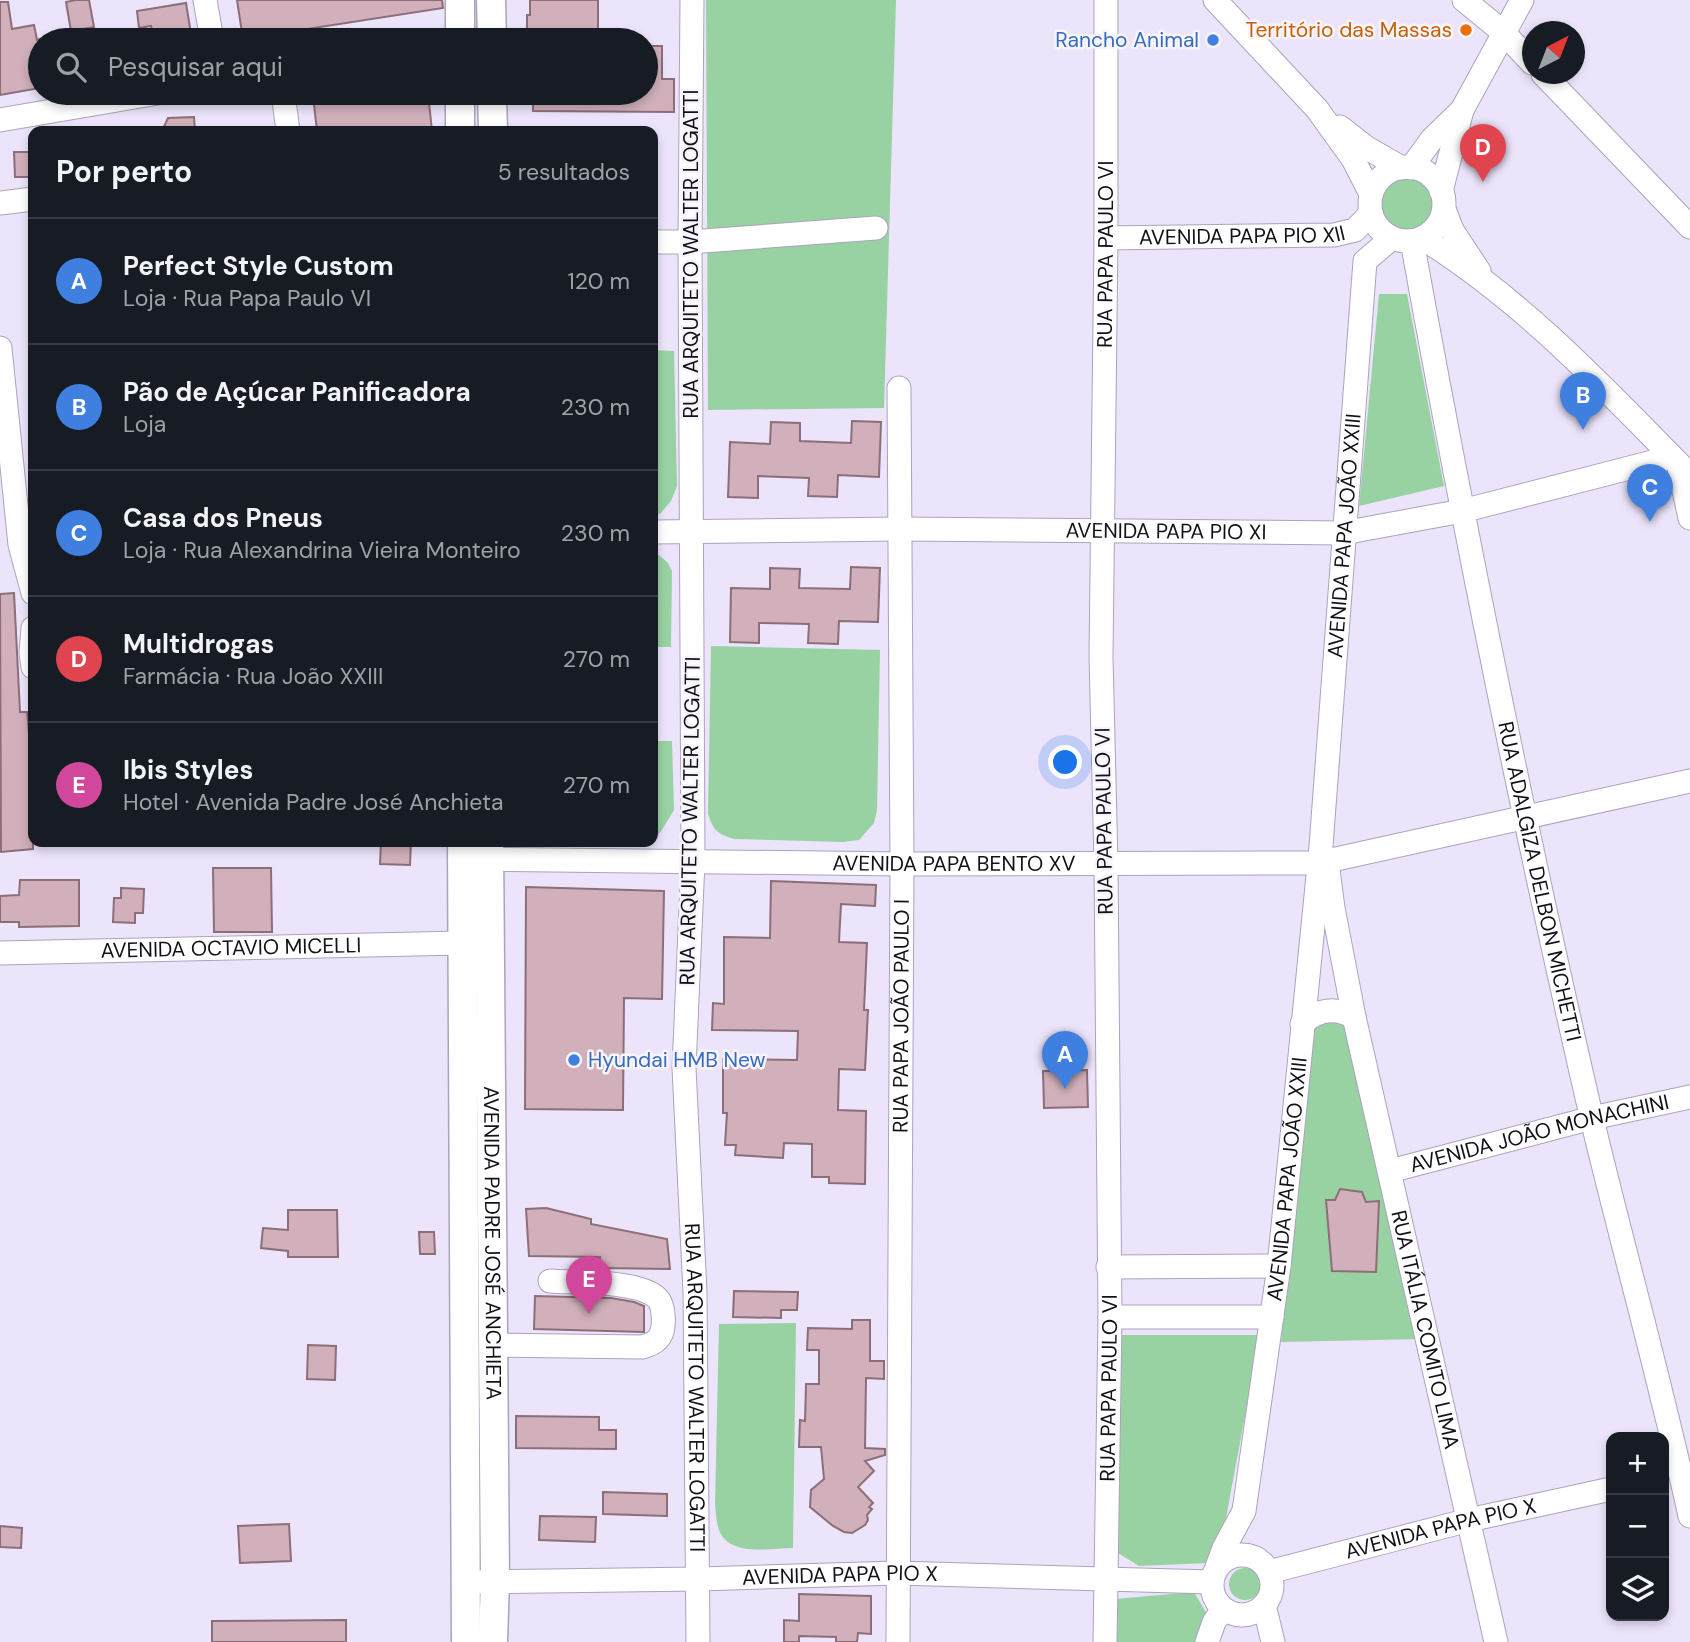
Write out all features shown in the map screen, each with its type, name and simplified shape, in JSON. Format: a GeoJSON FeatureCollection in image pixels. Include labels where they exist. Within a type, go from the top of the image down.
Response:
{"type":"FeatureCollection","features":[{"type":"Feature","properties":{"kind":"main road"},"geometry":{"type":"LineString","coordinates":[[460,0],[460,28]]}},
{"type":"Feature","properties":{"kind":"main road"},"geometry":{"type":"LineString","coordinates":[[491,0],[492,28]]}},
{"type":"Feature","properties":{"kind":"main road"},"geometry":{"type":"LineString","coordinates":[[460,105],[460,126]]}},
{"type":"Feature","properties":{"kind":"main road"},"geometry":{"type":"LineString","coordinates":[[492,105],[493,126]]}},
{"type":"Feature","properties":{"kind":"main road","name":"AVENIDA PADRE JOSÉ ANCHIETA"},"geometry":{"type":"LineString","coordinates":[[466,1642],[462,943],[475,850]]}},
{"type":"Feature","properties":{"kind":"main road","name":"AVENIDA PADRE JOSÉ ANCHIETA"},"geometry":{"type":"LineString","coordinates":[[475,850],[493,1345],[493,1642]]}},
{"type":"Feature","properties":{"kind":"street"},"geometry":{"type":"LineString","coordinates":[[205,0],[210,28]]}},
{"type":"Feature","properties":{"kind":"street","name":"RUA ARQUITETO WALTER LOGATTI"},"geometry":{"type":"LineString","coordinates":[[692,0],[690,242],[693,861],[684,1068],[695,1292],[698,1642]]}},
{"type":"Feature","properties":{"kind":"street","name":"RUA PAPA PAULO VI"},"geometry":{"type":"LineString","coordinates":[[1105,1642],[1110,1317],[1106,864],[1101,656],[1107,238],[1106,0]]}},
{"type":"Feature","properties":{"kind":"street"},"geometry":{"type":"LineString","coordinates":[[1215,0],[1317,109],[1353,159],[1371,204],[1375,224],[1409,239],[1488,285],[1571,356],[1680,465],[1690,519]]}},
{"type":"Feature","properties":{"kind":"street"},"geometry":{"type":"LineString","coordinates":[[1465,0],[1503,32],[1522,52]]}},
{"type":"Feature","properties":{"kind":"street"},"geometry":{"type":"LineString","coordinates":[[1409,239],[1432,232],[1440,222],[1462,110],[1522,0]]}},
{"type":"Feature","properties":{"kind":"street"},"geometry":{"type":"LineString","coordinates":[[1553,84],[1690,227]]}},
{"type":"Feature","properties":{"kind":"street"},"geometry":{"type":"LineString","coordinates":[[0,120],[60,121],[116,105]]}},
{"type":"Feature","properties":{"kind":"street"},"geometry":{"type":"LineString","coordinates":[[285,105],[287,126]]}},
{"type":"Feature","properties":{"kind":"street"},"geometry":{"type":"LineString","coordinates":[[1317,109],[1367,148],[1406,168],[1429,175],[1443,200],[1452,230],[1488,285]]}},
{"type":"Feature","properties":{"kind":"street"},"geometry":{"type":"LineString","coordinates":[[1371,204],[1383,177],[1406,168],[1462,110]]}},
{"type":"Feature","properties":{"kind":"street"},"geometry":{"type":"LineString","coordinates":[[0,202],[28,199]]}},
{"type":"Feature","properties":{"kind":"street","name":"AVENIDA PAPA PIO XII"},"geometry":{"type":"LineString","coordinates":[[1107,238],[1334,235],[1355,230],[1371,204]]}},
{"type":"Feature","properties":{"kind":"street"},"geometry":{"type":"LineString","coordinates":[[658,242],[876,228]]}},
{"type":"Feature","properties":{"kind":"street","name":"RUA ADALGIZA DELBON MICHETTI"},"geometry":{"type":"LineString","coordinates":[[1409,239],[1524,819],[1592,1118],[1690,1516]]}},
{"type":"Feature","properties":{"kind":"street","name":"AVENIDA PAPA JOÃO XXIII"},"geometry":{"type":"LineString","coordinates":[[1214,1575],[1224,1548],[1244,1511],[1279,1266],[1302,1024],[1322,857],[1343,533],[1365,261],[1409,239]]}},
{"type":"Feature","properties":{"kind":"street"},"geometry":{"type":"LineString","coordinates":[[0,348],[20,545],[28,575]]}},
{"type":"Feature","properties":{"kind":"street","name":"RUA PAPA JOÃO PAULO I"},"geometry":{"type":"LineString","coordinates":[[898,1642],[902,864],[899,388]]}},
{"type":"Feature","properties":{"kind":"street","name":"AVENIDA PAPA PIO XI"},"geometry":{"type":"LineString","coordinates":[[658,533],[1102,529],[1343,533],[1680,465]]}},
{"type":"Feature","properties":{"kind":"street","name":"AVENIDA PAPA BENTO XV"},"geometry":{"type":"LineString","coordinates":[[475,850],[693,861],[902,864],[1106,864],[1322,857],[1524,819],[1690,781]]}},
{"type":"Feature","properties":{"kind":"street","name":"RUA ITÁLIA COMITO LIMA"},"geometry":{"type":"LineString","coordinates":[[1322,857],[1354,1017],[1496,1642]]}},
{"type":"Feature","properties":{"kind":"street","name":"AVENIDA OCTAVIO MICELLI"},"geometry":{"type":"LineString","coordinates":[[0,953],[462,943]]}},
{"type":"Feature","properties":{"kind":"street"},"geometry":{"type":"LineString","coordinates":[[1302,1024],[1311,1016],[1330,1010],[1354,1017]]}},
{"type":"Feature","properties":{"kind":"street","name":"AVENIDA JOÃO MONACHINI"},"geometry":{"type":"LineString","coordinates":[[1390,1171],[1592,1118],[1690,1097]]}},
{"type":"Feature","properties":{"kind":"street"},"geometry":{"type":"LineString","coordinates":[[1108,1266],[1279,1266]]}},
{"type":"Feature","properties":{"kind":"street"},"geometry":{"type":"LineString","coordinates":[[493,1345],[642,1347],[659,1340],[663,1327],[662,1305],[656,1297],[639,1287],[550,1281]]}},
{"type":"Feature","properties":{"kind":"street"},"geometry":{"type":"LineString","coordinates":[[1110,1317],[1272,1317]]}},
{"type":"Feature","properties":{"kind":"street","name":"AVENIDA PAPA PIO X"},"geometry":{"type":"LineString","coordinates":[[1263,1565],[1606,1490]]}},
{"type":"Feature","properties":{"kind":"street","name":"AVENIDA PAPA JOÃO XXIII"},"geometry":{"type":"LineString","coordinates":[[1244,1511],[1263,1565]]}},
{"type":"Feature","properties":{"kind":"street"},"geometry":{"type":"LineString","coordinates":[[1240,1554],[1263,1565],[1271,1589],[1264,1605],[1240,1615],[1223,1609],[1216,1601],[1214,1575],[1231,1556],[1240,1554]]}},
{"type":"Feature","properties":{"kind":"street","name":"AVENIDA PAPA PIO X"},"geometry":{"type":"LineString","coordinates":[[467,1582],[897,1573],[1105,1579],[1214,1575]]}},
{"type":"Feature","properties":{"kind":"street"},"geometry":{"type":"LineString","coordinates":[[1264,1605],[1273,1642]]}},
{"type":"Feature","properties":{"kind":"street"},"geometry":{"type":"LineString","coordinates":[[1207,1642],[1214,1622],[1223,1609]]}},
{"type":"Feature","properties":{"kind":"green space"},"geometry":{"type":"Polygon","coordinates":[[[706,0],[896,0],[884,408],[708,410],[706,0]]]}},
{"type":"Feature","properties":{"kind":"green space"},"geometry":{"type":"Polygon","coordinates":[[[1407,176],[1426,184],[1434,203],[1426,222],[1407,230],[1388,222],[1380,203],[1388,184],[1407,176]]]}},
{"type":"Feature","properties":{"kind":"green space"},"geometry":{"type":"Polygon","coordinates":[[[1379,294],[1407,294],[1444,486],[1359,506],[1379,294]]]}},
{"type":"Feature","properties":{"kind":"green space"},"geometry":{"type":"Polygon","coordinates":[[[658,350],[674,351],[677,486],[671,501],[660,514],[658,350]]]}},
{"type":"Feature","properties":{"kind":"green space"},"geometry":{"type":"Polygon","coordinates":[[[658,555],[668,563],[672,571],[671,647],[658,647],[658,555]]]}},
{"type":"Feature","properties":{"kind":"green space"},"geometry":{"type":"Polygon","coordinates":[[[711,646],[880,650],[877,810],[874,823],[859,840],[843,842],[735,839],[720,834],[714,828],[708,814],[711,646]]]}},
{"type":"Feature","properties":{"kind":"green space"},"geometry":{"type":"Polygon","coordinates":[[[658,741],[672,741],[674,810],[658,834],[658,741]]]}},
{"type":"Feature","properties":{"kind":"green space"},"geometry":{"type":"Polygon","coordinates":[[[1334,1020],[1346,1024],[1423,1339],[1281,1342],[1312,1033],[1319,1024],[1334,1020]]]}},
{"type":"Feature","properties":{"kind":"green space"},"geometry":{"type":"Polygon","coordinates":[[[796,1323],[793,1548],[761,1550],[739,1547],[723,1537],[717,1524],[715,1504],[719,1324],[796,1323]]]}},
{"type":"Feature","properties":{"kind":"green space"},"geometry":{"type":"Polygon","coordinates":[[[1121,1335],[1260,1335],[1221,1545],[1208,1563],[1139,1566],[1118,1553],[1121,1335]]]}},
{"type":"Feature","properties":{"kind":"green space"},"geometry":{"type":"Polygon","coordinates":[[[1245,1568],[1256,1573],[1261,1584],[1256,1595],[1245,1600],[1234,1595],[1229,1584],[1234,1573],[1245,1568]]]}},
{"type":"Feature","properties":{"kind":"green space"},"geometry":{"type":"Polygon","coordinates":[[[1194,1592],[1207,1614],[1197,1642],[1115,1642],[1115,1599],[1194,1592]]]}},
{"type":"Feature","properties":{"kind":"building"},"geometry":{"type":"Polygon","coordinates":[[[89,0],[94,27],[70,28],[66,2],[89,0]]]}},
{"type":"Feature","properties":{"kind":"building"},"geometry":{"type":"Polygon","coordinates":[[[237,0],[442,0],[443,8],[314,28],[241,28],[237,0]]]}},
{"type":"Feature","properties":{"kind":"building"},"geometry":{"type":"Polygon","coordinates":[[[530,0],[598,0],[598,28],[527,28],[527,15],[530,15],[530,0]]]}},
{"type":"Feature","properties":{"kind":"building"},"geometry":{"type":"Polygon","coordinates":[[[0,2],[8,2],[12,29],[34,25],[35,28],[28,28],[28,90],[0,95],[0,2]]]}},
{"type":"Feature","properties":{"kind":"building"},"geometry":{"type":"Polygon","coordinates":[[[186,3],[190,28],[139,28],[137,11],[186,3]]]}},
{"type":"Feature","properties":{"kind":"building"},"geometry":{"type":"Polygon","coordinates":[[[658,46],[662,46],[662,79],[674,79],[674,112],[533,111],[533,105],[658,105],[658,46]]]}},
{"type":"Feature","properties":{"kind":"building"},"geometry":{"type":"Polygon","coordinates":[[[314,105],[429,105],[431,126],[316,126],[314,105]]]}},
{"type":"Feature","properties":{"kind":"building"},"geometry":{"type":"Polygon","coordinates":[[[194,117],[195,126],[164,126],[168,118],[194,117]]]}},
{"type":"Feature","properties":{"kind":"building"},"geometry":{"type":"Polygon","coordinates":[[[14,152],[28,152],[28,177],[15,177],[14,152]]]}},
{"type":"Feature","properties":{"kind":"building"},"geometry":{"type":"Polygon","coordinates":[[[852,421],[881,422],[879,477],[838,475],[837,497],[808,496],[809,478],[758,476],[758,498],[728,497],[730,442],[770,444],[771,422],[800,423],[800,441],[851,443],[852,421]]]}},
{"type":"Feature","properties":{"kind":"building"},"geometry":{"type":"Polygon","coordinates":[[[851,567],[880,568],[878,622],[839,621],[838,644],[808,643],[809,624],[759,623],[759,643],[730,642],[731,588],[770,589],[770,568],[800,569],[799,588],[850,589],[851,567]]]}},
{"type":"Feature","properties":{"kind":"building"},"geometry":{"type":"Polygon","coordinates":[[[14,593],[20,712],[27,712],[28,722],[28,847],[33,849],[1,852],[0,594],[14,593]]]}},
{"type":"Feature","properties":{"kind":"building"},"geometry":{"type":"Polygon","coordinates":[[[381,847],[411,847],[410,865],[380,864],[381,847]]]}},
{"type":"Feature","properties":{"kind":"building"},"geometry":{"type":"Polygon","coordinates":[[[213,868],[271,868],[272,932],[214,932],[213,868]]]}},
{"type":"Feature","properties":{"kind":"building"},"geometry":{"type":"Polygon","coordinates":[[[20,880],[79,880],[79,926],[19,927],[19,922],[0,922],[0,896],[19,895],[20,880]]]}},
{"type":"Feature","properties":{"kind":"building"},"geometry":{"type":"Polygon","coordinates":[[[771,881],[876,885],[875,906],[841,904],[839,942],[867,943],[865,1070],[839,1069],[838,1110],[866,1111],[865,1184],[829,1183],[829,1177],[812,1177],[812,1144],[784,1143],[783,1158],[735,1155],[736,1145],[725,1145],[727,1113],[723,1113],[723,1059],[797,1060],[798,1031],[712,1030],[713,1003],[724,1004],[724,937],[770,938],[771,881]]]}},
{"type":"Feature","properties":{"kind":"building"},"geometry":{"type":"Polygon","coordinates":[[[526,887],[664,891],[662,999],[624,998],[623,1110],[525,1109],[526,887]]]}},
{"type":"Feature","properties":{"kind":"building"},"geometry":{"type":"Polygon","coordinates":[[[121,888],[144,889],[143,913],[135,913],[135,923],[113,922],[114,898],[121,898],[121,888]]]}},
{"type":"Feature","properties":{"kind":"building"},"geometry":{"type":"Polygon","coordinates":[[[1087,1070],[1088,1107],[1044,1108],[1043,1071],[1087,1070]]]}},
{"type":"Feature","properties":{"kind":"building"},"geometry":{"type":"Polygon","coordinates":[[[1340,1189],[1362,1192],[1366,1202],[1379,1201],[1376,1272],[1332,1271],[1326,1200],[1335,1200],[1340,1189]]]}},
{"type":"Feature","properties":{"kind":"building"},"geometry":{"type":"Polygon","coordinates":[[[546,1208],[591,1219],[591,1224],[667,1239],[670,1269],[599,1268],[600,1257],[529,1256],[526,1209],[546,1208]]]}},
{"type":"Feature","properties":{"kind":"building"},"geometry":{"type":"Polygon","coordinates":[[[288,1210],[337,1210],[338,1257],[288,1257],[288,1251],[261,1248],[263,1228],[288,1230],[288,1210]]]}},
{"type":"Feature","properties":{"kind":"building"},"geometry":{"type":"Polygon","coordinates":[[[419,1232],[434,1232],[435,1254],[420,1254],[419,1232]]]}},
{"type":"Feature","properties":{"kind":"building"},"geometry":{"type":"Polygon","coordinates":[[[734,1291],[798,1292],[797,1310],[781,1310],[781,1318],[733,1317],[734,1291]]]}},
{"type":"Feature","properties":{"kind":"building"},"geometry":{"type":"Polygon","coordinates":[[[535,1296],[611,1298],[634,1302],[644,1306],[644,1332],[534,1329],[535,1296]]]}},
{"type":"Feature","properties":{"kind":"building"},"geometry":{"type":"Polygon","coordinates":[[[852,1320],[870,1320],[870,1361],[884,1361],[884,1379],[866,1378],[865,1448],[885,1449],[885,1455],[865,1461],[874,1471],[858,1487],[873,1503],[869,1507],[872,1509],[867,1515],[865,1525],[852,1533],[833,1526],[810,1507],[811,1490],[824,1479],[821,1447],[799,1447],[800,1420],[805,1421],[806,1384],[819,1384],[819,1350],[807,1350],[808,1328],[852,1329],[852,1320]]]}},
{"type":"Feature","properties":{"kind":"building"},"geometry":{"type":"Polygon","coordinates":[[[308,1345],[336,1346],[335,1380],[307,1379],[308,1345]]]}},
{"type":"Feature","properties":{"kind":"building"},"geometry":{"type":"Polygon","coordinates":[[[516,1416],[599,1417],[599,1430],[616,1430],[616,1449],[516,1448],[516,1416]]]}},
{"type":"Feature","properties":{"kind":"building"},"geometry":{"type":"Polygon","coordinates":[[[603,1492],[667,1494],[667,1516],[603,1514],[603,1492]]]}},
{"type":"Feature","properties":{"kind":"building"},"geometry":{"type":"Polygon","coordinates":[[[540,1516],[596,1517],[595,1542],[539,1540],[540,1516]]]}},
{"type":"Feature","properties":{"kind":"building"},"geometry":{"type":"Polygon","coordinates":[[[289,1524],[291,1561],[240,1563],[238,1526],[289,1524]]]}},
{"type":"Feature","properties":{"kind":"building"},"geometry":{"type":"Polygon","coordinates":[[[0,1526],[22,1528],[21,1548],[0,1547],[0,1526]]]}},
{"type":"Feature","properties":{"kind":"building"},"geometry":{"type":"Polygon","coordinates":[[[799,1594],[871,1596],[871,1634],[858,1633],[857,1642],[836,1642],[836,1637],[799,1636],[799,1642],[784,1642],[784,1620],[799,1621],[799,1594]]]}},
{"type":"Feature","properties":{"kind":"building"},"geometry":{"type":"Polygon","coordinates":[[[346,1620],[346,1642],[212,1642],[212,1621],[346,1620]]]}},
{"type":"Feature","properties":{"kind":"place","name":"Território das Massas"},"geometry":{"type":"Point","coordinates":[1466,30]}},
{"type":"Feature","properties":{"kind":"place","name":"Rancho Animal"},"geometry":{"type":"Point","coordinates":[1213,40]}},
{"type":"Feature","properties":{"kind":"place","name":"Multidrogas"},"geometry":{"type":"Point","coordinates":[1483,182]}},
{"type":"Feature","properties":{"kind":"place","name":"Pão de Açúcar Panificadora"},"geometry":{"type":"Point","coordinates":[1583,430]}},
{"type":"Feature","properties":{"kind":"place","name":"Casa dos Pneus"},"geometry":{"type":"Point","coordinates":[1650,522]}},
{"type":"Feature","properties":{"kind":"place","name":"Hyundai HMB New"},"geometry":{"type":"Point","coordinates":[574,1060]}},
{"type":"Feature","properties":{"kind":"place","name":"Perfect Style Custom"},"geometry":{"type":"Point","coordinates":[1065,1089]}},
{"type":"Feature","properties":{"kind":"place","name":"Ibis Styles"},"geometry":{"type":"Point","coordinates":[589,1314]}}]}
